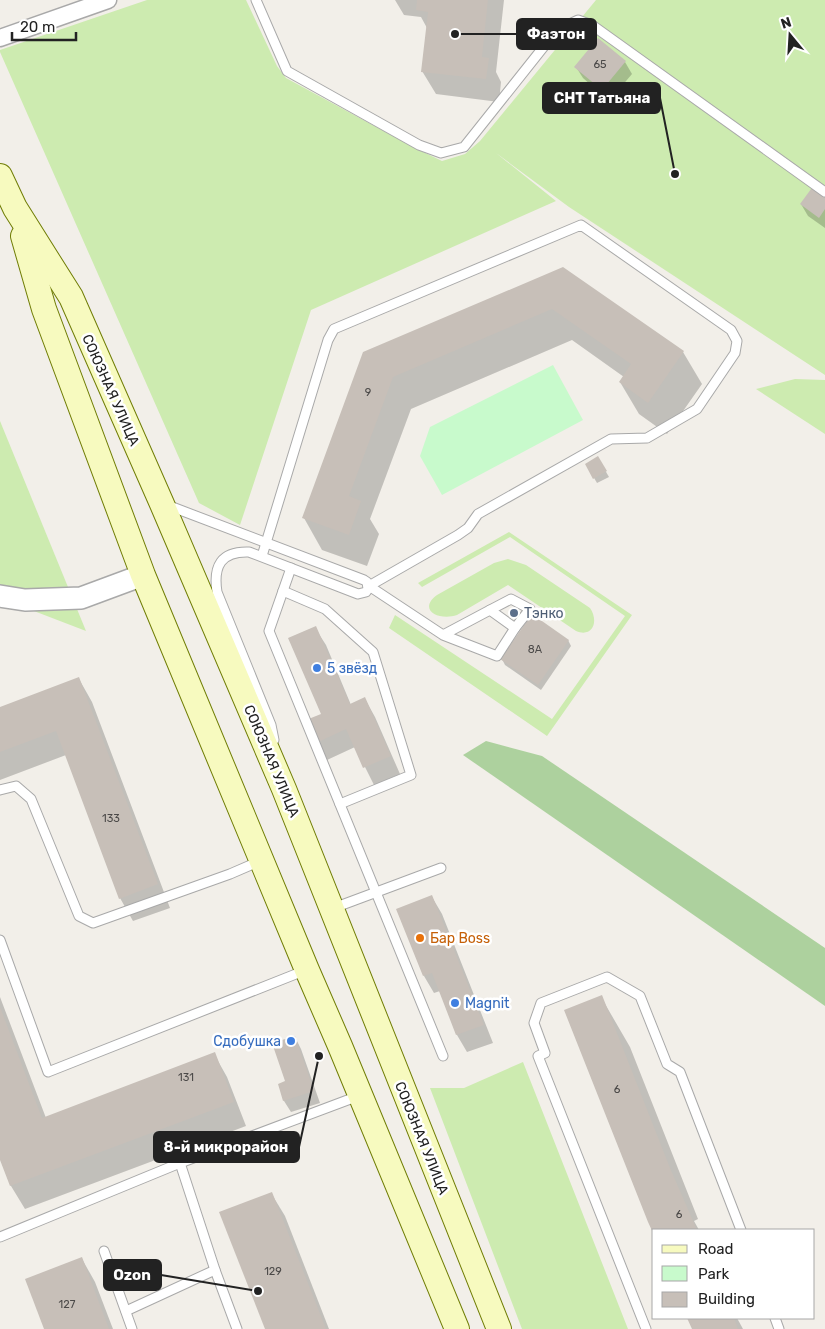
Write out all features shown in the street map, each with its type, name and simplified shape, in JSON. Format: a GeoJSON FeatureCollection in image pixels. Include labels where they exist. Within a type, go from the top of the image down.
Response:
{"type":"FeatureCollection","features":[{"type":"Feature","properties":{"kind":"main road","name":"СОЮЗНАЯ УЛИЦА"},"geometry":{"type":"LineString","coordinates":[[0,176],[15,208],[71,297],[162,504],[284,789],[498,1329]]}},
{"type":"Feature","properties":{"kind":"main road","name":"СОЮЗНАЯ УЛИЦА"},"geometry":{"type":"LineString","coordinates":[[15,208],[44,308],[143,575],[457,1329]]}},
{"type":"Feature","properties":{"kind":"main road"},"geometry":{"type":"LineString","coordinates":[[44,308],[71,297]]}},
{"type":"Feature","properties":{"kind":"street"},"geometry":{"type":"LineString","coordinates":[[0,38],[108,0]]}},
{"type":"Feature","properties":{"kind":"street"},"geometry":{"type":"LineString","coordinates":[[0,596],[26,600],[81,598],[143,575]]}},
{"type":"Feature","properties":{"kind":"lane"},"geometry":{"type":"LineString","coordinates":[[256,0],[287,71],[419,145],[441,153],[464,146],[557,30],[578,20],[592,25],[825,192]]}},
{"type":"Feature","properties":{"kind":"lane"},"geometry":{"type":"LineString","coordinates":[[262,556],[328,340],[334,329],[345,323],[581,224],[730,330],[737,341],[735,353],[697,409],[647,438],[611,439],[478,514],[468,528],[458,535],[369,586],[366,592],[358,594],[249,552],[237,552],[226,557],[218,566],[215,577],[217,592],[270,725],[284,789]]}},
{"type":"Feature","properties":{"kind":"lane"},"geometry":{"type":"LineString","coordinates":[[162,504],[364,580],[369,586],[443,635],[497,656],[530,609],[511,599],[443,635]]}},
{"type":"Feature","properties":{"kind":"lane"},"geometry":{"type":"LineString","coordinates":[[291,568],[269,631],[442,1056]]}},
{"type":"Feature","properties":{"kind":"lane"},"geometry":{"type":"LineString","coordinates":[[283,591],[325,609],[373,652],[411,775],[340,804]]}},
{"type":"Feature","properties":{"kind":"lane"},"geometry":{"type":"LineString","coordinates":[[490,610],[515,628]]}},
{"type":"Feature","properties":{"kind":"lane"},"geometry":{"type":"LineString","coordinates":[[0,790],[16,786],[31,799],[79,916],[93,923],[230,874],[262,860]]}},
{"type":"Feature","properties":{"kind":"lane"},"geometry":{"type":"LineString","coordinates":[[331,909],[441,868]]}},
{"type":"Feature","properties":{"kind":"lane"},"geometry":{"type":"LineString","coordinates":[[0,940],[48,1072],[307,970]]}},
{"type":"Feature","properties":{"kind":"lane"},"geometry":{"type":"LineString","coordinates":[[646,1329],[538,1056],[545,1053],[534,1023],[540,1003],[607,977],[640,996],[667,1064],[680,1072],[741,1229]]}},
{"type":"Feature","properties":{"kind":"lane"},"geometry":{"type":"LineString","coordinates":[[0,1237],[180,1163],[361,1095]]}},
{"type":"Feature","properties":{"kind":"lane"},"geometry":{"type":"LineString","coordinates":[[180,1163],[215,1270],[237,1329]]}},
{"type":"Feature","properties":{"kind":"lane"},"geometry":{"type":"LineString","coordinates":[[104,1251],[132,1329]]}},
{"type":"Feature","properties":{"kind":"lane"},"geometry":{"type":"LineString","coordinates":[[126,1312],[215,1270]]}},
{"type":"Feature","properties":{"kind":"green space"},"geometry":{"type":"Polygon","coordinates":[[[147,0],[246,0],[277,66],[286,78],[442,161],[465,154],[480,141],[596,0],[825,0],[825,375],[569,207],[496,153],[556,201],[311,310],[240,525],[199,503],[0,52],[0,50],[147,0]]]}},
{"type":"Feature","properties":{"kind":"green space"},"geometry":{"type":"Polygon","coordinates":[[[553,365],[583,420],[442,495],[420,456],[430,427],[553,365]]]}},
{"type":"Feature","properties":{"kind":"green space"},"geometry":{"type":"Polygon","coordinates":[[[795,379],[825,380],[825,434],[756,389],[795,379]]]}},
{"type":"Feature","properties":{"kind":"green space"},"geometry":{"type":"Polygon","coordinates":[[[0,421],[86,631],[0,598],[0,421]]]}},
{"type":"Feature","properties":{"kind":"green space"},"geometry":{"type":"Polygon","coordinates":[[[509,532],[632,615],[547,736],[389,628],[395,615],[552,719],[625,616],[510,537],[422,587],[418,583],[509,532]]]}},
{"type":"Feature","properties":{"kind":"green space"},"geometry":{"type":"Polygon","coordinates":[[[508,559],[526,565],[590,608],[594,618],[593,627],[587,632],[576,631],[508,585],[457,615],[443,617],[430,610],[431,600],[437,595],[494,563],[508,559]]]}},
{"type":"Feature","properties":{"kind":"green space"},"geometry":{"type":"Polygon","coordinates":[[[486,741],[542,756],[825,948],[825,1006],[463,755],[486,741]]]}},
{"type":"Feature","properties":{"kind":"green space"},"geometry":{"type":"Polygon","coordinates":[[[523,1062],[628,1329],[522,1329],[430,1088],[464,1088],[523,1062]]]}},
{"type":"Feature","properties":{"kind":"building"},"geometry":{"type":"Polygon","coordinates":[[[417,0],[488,0],[482,57],[489,58],[486,79],[421,72],[428,12],[416,10],[417,0]]]}},
{"type":"Feature","properties":{"kind":"building"},"geometry":{"type":"Polygon","coordinates":[[[598,38],[626,61],[602,90],[574,67],[598,38]]]}},
{"type":"Feature","properties":{"kind":"building"},"geometry":{"type":"Polygon","coordinates":[[[814,185],[825,193],[825,209],[819,218],[800,204],[814,185]]]}},
{"type":"Feature","properties":{"kind":"building"},"geometry":{"type":"Polygon","coordinates":[[[563,267],[684,351],[648,403],[619,382],[631,364],[552,309],[393,377],[349,496],[361,501],[349,535],[302,518],[363,352],[563,267]]]}},
{"type":"Feature","properties":{"kind":"building"},"geometry":{"type":"Polygon","coordinates":[[[598,456],[607,471],[593,479],[585,464],[598,456]]]}},
{"type":"Feature","properties":{"kind":"building"},"geometry":{"type":"Polygon","coordinates":[[[532,614],[569,640],[538,685],[500,659],[532,614]]]}},
{"type":"Feature","properties":{"kind":"building","name":"5 звёзд"},"geometry":{"type":"Polygon","coordinates":[[[316,626],[350,704],[365,697],[391,756],[363,768],[346,729],[316,743],[306,720],[321,714],[288,638],[316,626]]]}},
{"type":"Feature","properties":{"kind":"building"},"geometry":{"type":"Polygon","coordinates":[[[79,677],[158,884],[119,899],[56,731],[0,752],[0,707],[79,677]]]}},
{"type":"Feature","properties":{"kind":"building"},"geometry":{"type":"Polygon","coordinates":[[[432,895],[484,1025],[456,1035],[432,973],[423,976],[396,909],[432,895]]]}},
{"type":"Feature","properties":{"kind":"building"},"geometry":{"type":"Polygon","coordinates":[[[602,995],[670,1168],[697,1229],[652,1229],[652,1231],[564,1010],[602,995]]]}},
{"type":"Feature","properties":{"kind":"building"},"geometry":{"type":"Polygon","coordinates":[[[0,1007],[42,1118],[215,1052],[234,1102],[10,1186],[0,1160],[0,1007]]]}},
{"type":"Feature","properties":{"kind":"building"},"geometry":{"type":"Polygon","coordinates":[[[295,1036],[314,1091],[283,1101],[278,1084],[285,1081],[272,1043],[295,1036]]]}},
{"type":"Feature","properties":{"kind":"building"},"geometry":{"type":"Polygon","coordinates":[[[272,1192],[326,1329],[265,1329],[219,1212],[272,1192]]]}},
{"type":"Feature","properties":{"kind":"building"},"geometry":{"type":"Polygon","coordinates":[[[82,1257],[109,1329],[44,1329],[25,1279],[82,1257]]]}},
{"type":"Feature","properties":{"kind":"building"},"geometry":{"type":"Polygon","coordinates":[[[687,1319],[734,1319],[738,1329],[692,1329],[687,1319]]]}},
{"type":"Feature","properties":{"kind":"place","name":"Фаэтон"},"geometry":{"type":"Point","coordinates":[455,34]}},
{"type":"Feature","properties":{"kind":"place","name":"СНТ Татьяна"},"geometry":{"type":"Point","coordinates":[675,174]}},
{"type":"Feature","properties":{"kind":"place","name":"Тэнко"},"geometry":{"type":"Point","coordinates":[514,613]}},
{"type":"Feature","properties":{"kind":"place","name":"5 звёзд"},"geometry":{"type":"Point","coordinates":[317,668]}},
{"type":"Feature","properties":{"kind":"place","name":"Бар Boss"},"geometry":{"type":"Point","coordinates":[420,938]}},
{"type":"Feature","properties":{"kind":"place","name":"Magnit"},"geometry":{"type":"Point","coordinates":[455,1003]}},
{"type":"Feature","properties":{"kind":"place","name":"Сдобушка"},"geometry":{"type":"Point","coordinates":[291,1041]}},
{"type":"Feature","properties":{"kind":"place","name":"8-й микрорайон"},"geometry":{"type":"Point","coordinates":[319,1056]}},
{"type":"Feature","properties":{"kind":"place","name":"Ozon"},"geometry":{"type":"Point","coordinates":[258,1291]}}]}
